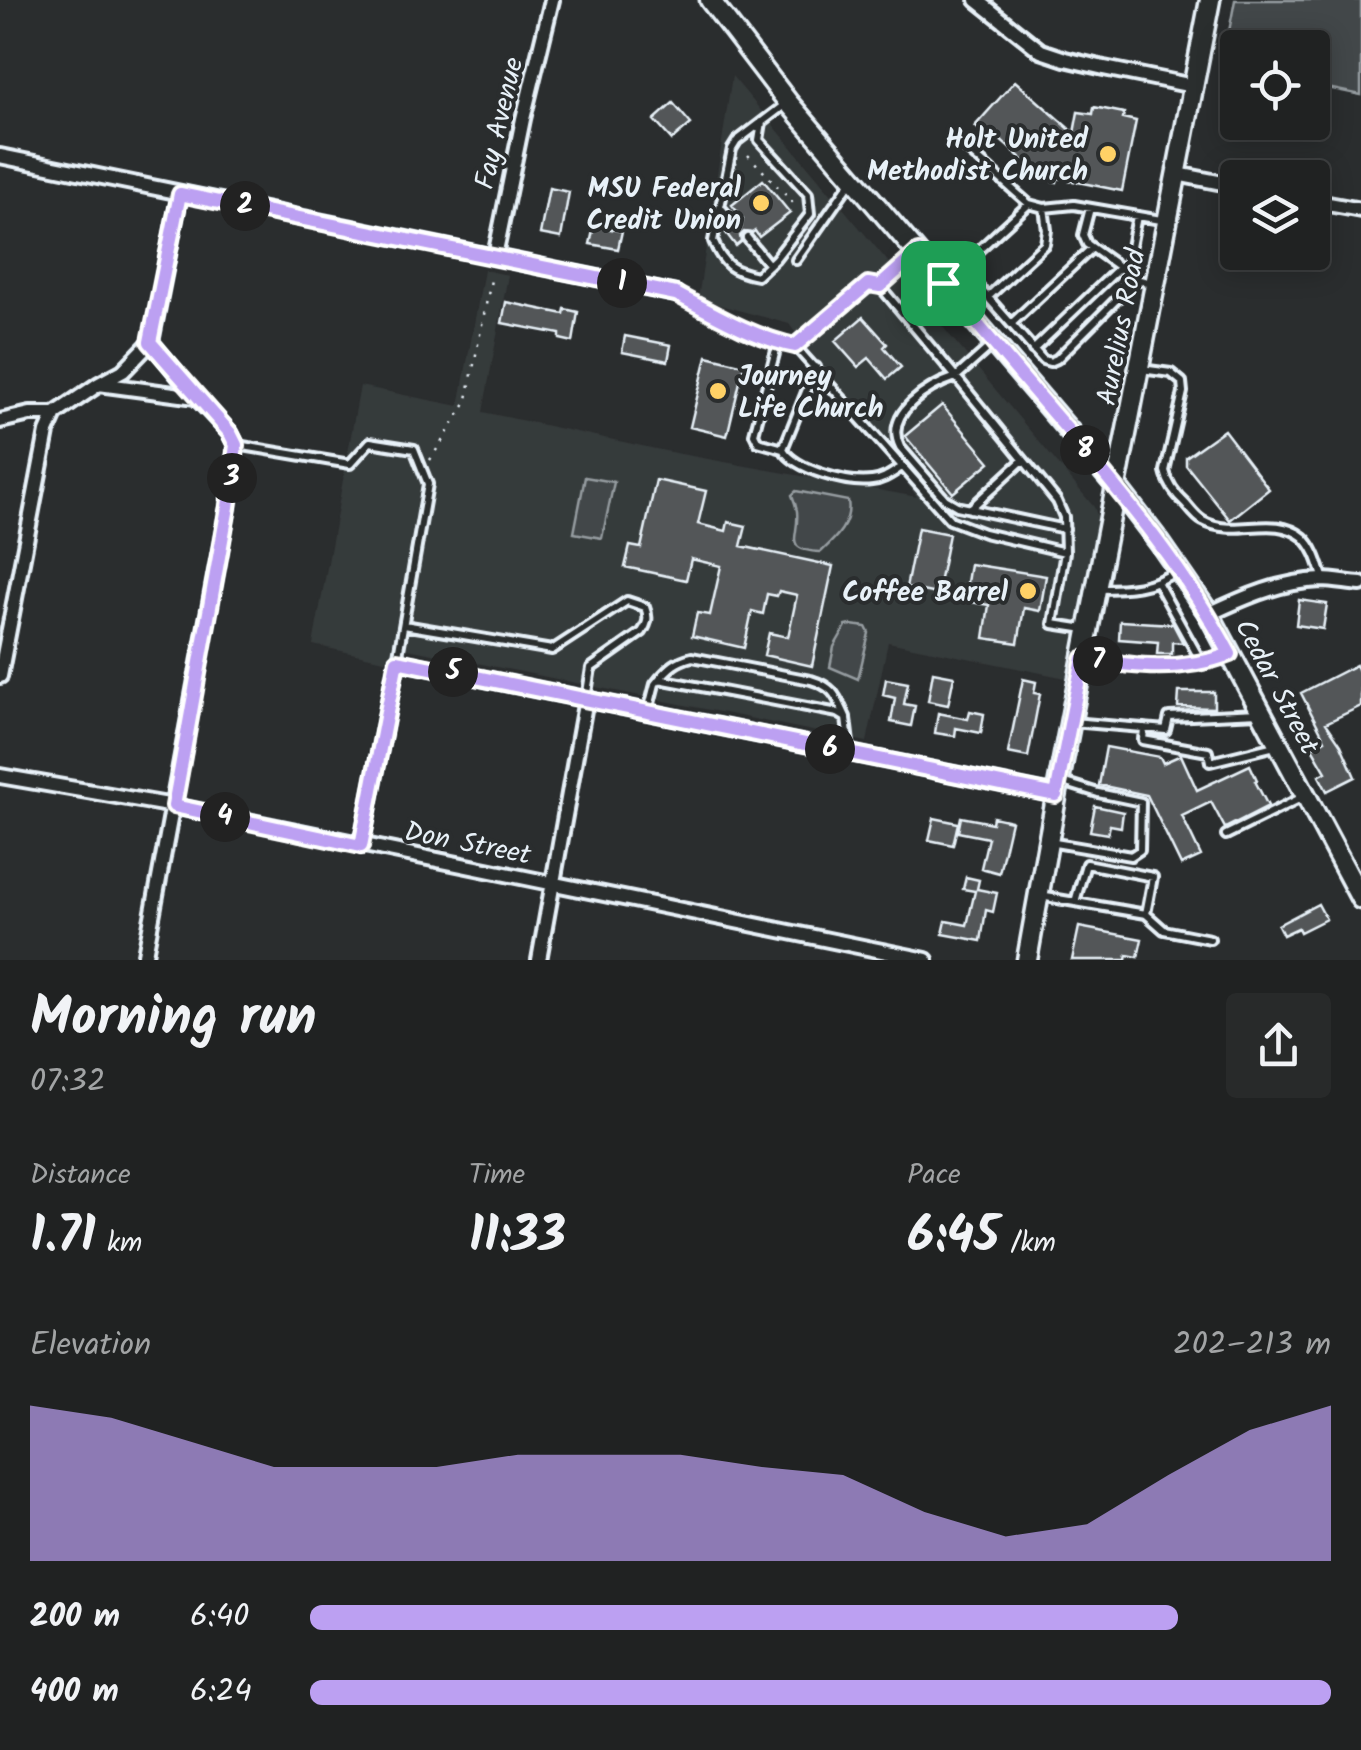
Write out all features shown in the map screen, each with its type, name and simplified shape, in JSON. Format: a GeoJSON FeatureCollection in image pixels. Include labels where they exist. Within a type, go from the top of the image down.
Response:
{"type":"FeatureCollection","features":[{"type":"Feature","properties":{"kind":"main road","name":"Cedar Street"},"geometry":{"type":"LineString","coordinates":[[710,0],[788,102],[1117,487],[1178,570],[1209,614],[1358,888]]}},
{"type":"Feature","properties":{"kind":"main road","name":"Aurelius Road"},"geometry":{"type":"LineString","coordinates":[[1027,960],[1210,0]]}},
{"type":"Feature","properties":{"kind":"street","name":"Fay Avenue"},"geometry":{"type":"LineString","coordinates":[[495,256],[552,0]]}},
{"type":"Feature","properties":{"kind":"street"},"geometry":{"type":"LineString","coordinates":[[978,0],[1041,50],[1104,68],[1194,86]]}},
{"type":"Feature","properties":{"kind":"street"},"geometry":{"type":"LineString","coordinates":[[0,156],[676,294]]}},
{"type":"Feature","properties":{"kind":"street"},"geometry":{"type":"LineString","coordinates":[[1177,174],[1220,182]]}},
{"type":"Feature","properties":{"kind":"street"},"geometry":{"type":"LineString","coordinates":[[0,676],[47,432],[55,414],[122,371],[150,342],[180,194]]}},
{"type":"Feature","properties":{"kind":"street"},"geometry":{"type":"LineString","coordinates":[[1330,204],[1361,210]]}},
{"type":"Feature","properties":{"kind":"street"},"geometry":{"type":"LineString","coordinates":[[144,960],[228,507],[236,445],[230,433],[150,342]]}},
{"type":"Feature","properties":{"kind":"street"},"geometry":{"type":"LineString","coordinates":[[98,384],[196,397]]}},
{"type":"Feature","properties":{"kind":"street"},"geometry":{"type":"LineString","coordinates":[[0,421],[30,414],[55,414]]}},
{"type":"Feature","properties":{"kind":"street"},"geometry":{"type":"LineString","coordinates":[[1209,614],[1272,588],[1324,580],[1361,584]]}},
{"type":"Feature","properties":{"kind":"street"},"geometry":{"type":"LineString","coordinates":[[361,846],[397,661],[850,753],[1058,788]]}},
{"type":"Feature","properties":{"kind":"street"},"geometry":{"type":"LineString","coordinates":[[538,960],[586,699]]}},
{"type":"Feature","properties":{"kind":"street","name":"Don Street"},"geometry":{"type":"LineString","coordinates":[[0,776],[174,806],[926,960]]}},
{"type":"Feature","properties":{"kind":"lane"},"geometry":{"type":"LineString","coordinates":[[762,122],[759,140],[808,194],[807,210],[757,276],[735,272],[718,253],[713,241],[719,206],[737,141],[788,102]]}},
{"type":"Feature","properties":{"kind":"lane"},"geometry":{"type":"LineString","coordinates":[[960,143],[1029,204],[1044,208],[1090,208],[1168,222]]}},
{"type":"Feature","properties":{"kind":"lane"},"geometry":{"type":"LineString","coordinates":[[796,260],[854,178]]}},
{"type":"Feature","properties":{"kind":"lane"},"geometry":{"type":"LineString","coordinates":[[943,283],[1029,204]]}},
{"type":"Feature","properties":{"kind":"lane"},"geometry":{"type":"LineString","coordinates":[[719,206],[736,225]]}},
{"type":"Feature","properties":{"kind":"lane"},"geometry":{"type":"LineString","coordinates":[[988,298],[1044,244],[1048,236],[1044,208]]}},
{"type":"Feature","properties":{"kind":"lane"},"geometry":{"type":"LineString","coordinates":[[1090,208],[1083,236],[1087,244],[1126,272],[1156,284]]}},
{"type":"Feature","properties":{"kind":"lane"},"geometry":{"type":"LineString","coordinates":[[961,266],[1042,360],[1050,362],[1058,359],[1122,294],[1137,216]]}},
{"type":"Feature","properties":{"kind":"lane"},"geometry":{"type":"LineString","coordinates":[[747,238],[769,264]]}},
{"type":"Feature","properties":{"kind":"lane"},"geometry":{"type":"LineString","coordinates":[[1011,324],[1092,248]]}},
{"type":"Feature","properties":{"kind":"lane"},"geometry":{"type":"LineString","coordinates":[[880,286],[918,252]]}},
{"type":"Feature","properties":{"kind":"lane"},"geometry":{"type":"LineString","coordinates":[[1033,350],[1126,272]]}},
{"type":"Feature","properties":{"kind":"lane"},"geometry":{"type":"LineString","coordinates":[[795,346],[856,292],[868,284],[880,286],[1057,502],[1064,517],[1065,552],[1053,624],[1089,630]]}},
{"type":"Feature","properties":{"kind":"lane"},"geometry":{"type":"LineString","coordinates":[[676,294],[740,327],[795,346],[950,520],[984,533],[1065,552]]}},
{"type":"Feature","properties":{"kind":"lane"},"geometry":{"type":"LineString","coordinates":[[778,342],[754,434],[758,442],[783,449],[790,459],[810,469],[860,481],[877,481],[902,467]]}},
{"type":"Feature","properties":{"kind":"lane"},"geometry":{"type":"LineString","coordinates":[[994,343],[956,377],[937,384],[906,408],[895,437],[946,499],[957,506],[1065,530]]}},
{"type":"Feature","properties":{"kind":"lane"},"geometry":{"type":"LineString","coordinates":[[783,449],[816,368]]}},
{"type":"Feature","properties":{"kind":"lane"},"geometry":{"type":"LineString","coordinates":[[1140,368],[1171,373],[1182,382],[1165,471],[1178,496],[1202,521],[1244,529],[1272,524],[1300,535],[1312,548],[1324,580]]}},
{"type":"Feature","properties":{"kind":"lane"},"geometry":{"type":"LineString","coordinates":[[236,445],[350,464],[370,442],[414,449],[428,484],[397,661]]}},
{"type":"Feature","properties":{"kind":"lane"},"geometry":{"type":"LineString","coordinates":[[969,510],[1023,460]]}},
{"type":"Feature","properties":{"kind":"lane"},"geometry":{"type":"LineString","coordinates":[[1097,589],[1148,586],[1178,570]]}},
{"type":"Feature","properties":{"kind":"lane"},"geometry":{"type":"LineString","coordinates":[[1157,582],[1202,663]]}},
{"type":"Feature","properties":{"kind":"lane"},"geometry":{"type":"LineString","coordinates":[[404,625],[552,650],[627,600],[646,607],[647,624],[642,632],[591,668],[586,699]]}},
{"type":"Feature","properties":{"kind":"lane"},"geometry":{"type":"LineString","coordinates":[[1083,659],[1164,668],[1230,654]]}},
{"type":"Feature","properties":{"kind":"lane"},"geometry":{"type":"LineString","coordinates":[[648,710],[659,679],[671,665],[692,657],[811,680],[826,685],[835,694],[846,718],[850,753]]}},
{"type":"Feature","properties":{"kind":"lane"},"geometry":{"type":"LineString","coordinates":[[659,679],[838,713],[846,718]]}},
{"type":"Feature","properties":{"kind":"lane"},"geometry":{"type":"LineString","coordinates":[[1070,722],[1166,730],[1169,718],[1262,712]]}},
{"type":"Feature","properties":{"kind":"lane"},"geometry":{"type":"LineString","coordinates":[[1144,728],[1143,740],[1208,752],[1210,762],[1280,746]]}},
{"type":"Feature","properties":{"kind":"lane"},"geometry":{"type":"LineString","coordinates":[[1048,842],[1131,856],[1140,850],[1140,802],[1058,788]]}},
{"type":"Feature","properties":{"kind":"lane"},"geometry":{"type":"LineString","coordinates":[[1226,835],[1306,795]]}},
{"type":"Feature","properties":{"kind":"lane"},"geometry":{"type":"LineString","coordinates":[[1075,902],[1086,864],[1153,877],[1146,914]]}},
{"type":"Feature","properties":{"kind":"lane"},"geometry":{"type":"LineString","coordinates":[[1038,896],[1146,914],[1164,930],[1210,939]]}},
{"type":"Feature","properties":{"kind":"path"},"geometry":{"type":"LineString","coordinates":[[748,155],[797,209],[807,210]]}},
{"type":"Feature","properties":{"kind":"path"},"geometry":{"type":"LineString","coordinates":[[422,469],[466,404],[492,276]]}},
{"type":"Feature","properties":{"kind":"shaded area"},"geometry":{"type":"Polygon","coordinates":[[[1235,0],[1361,0],[1361,95],[1330,89],[1330,30],[1229,30],[1235,0]]]}},
{"type":"Feature","properties":{"kind":"shaded area"},"geometry":{"type":"Polygon","coordinates":[[[732,76],[1094,507],[1098,518],[1071,679],[888,642],[867,742],[393,646],[389,661],[313,645],[360,386],[459,406],[484,270],[508,275],[483,412],[670,452],[917,497],[789,324],[698,299],[732,76]]]}},
{"type":"Feature","properties":{"kind":"shaded area"},"geometry":{"type":"Polygon","coordinates":[[[585,477],[614,482],[602,538],[574,533],[585,477]]]}},
{"type":"Feature","properties":{"kind":"shaded area"},"geometry":{"type":"Polygon","coordinates":[[[796,491],[848,501],[845,523],[821,552],[797,545],[797,511],[792,495],[796,491]]]}},
{"type":"Feature","properties":{"kind":"shaded area"},"geometry":{"type":"Polygon","coordinates":[[[846,626],[866,627],[869,633],[858,679],[830,667],[834,647],[846,626]]]}},
{"type":"Feature","properties":{"kind":"building"},"geometry":{"type":"Polygon","coordinates":[[[1015,81],[1074,133],[1078,112],[1093,114],[1094,107],[1124,113],[1123,118],[1136,121],[1122,191],[1058,178],[1057,182],[1046,180],[998,138],[993,143],[975,126],[1015,81]]]}},
{"type":"Feature","properties":{"kind":"building"},"geometry":{"type":"Polygon","coordinates":[[[673,103],[691,124],[672,140],[654,120],[673,103]]]}},
{"type":"Feature","properties":{"kind":"building"},"geometry":{"type":"Polygon","coordinates":[[[763,180],[790,213],[759,237],[755,231],[744,232],[736,246],[726,233],[731,229],[740,231],[743,219],[732,205],[763,180]]]}},
{"type":"Feature","properties":{"kind":"building"},"geometry":{"type":"Polygon","coordinates":[[[549,188],[569,192],[561,238],[540,234],[549,188]]]}},
{"type":"Feature","properties":{"kind":"building"},"geometry":{"type":"Polygon","coordinates":[[[594,226],[622,231],[618,249],[590,244],[594,226]]]}},
{"type":"Feature","properties":{"kind":"building"},"geometry":{"type":"Polygon","coordinates":[[[506,302],[564,314],[565,309],[578,312],[573,342],[560,339],[560,334],[502,323],[506,302]]]}},
{"type":"Feature","properties":{"kind":"building"},"geometry":{"type":"Polygon","coordinates":[[[863,317],[901,367],[887,379],[869,358],[858,367],[835,341],[863,317]]]}},
{"type":"Feature","properties":{"kind":"building"},"geometry":{"type":"Polygon","coordinates":[[[625,336],[671,345],[668,361],[622,352],[625,336]]]}},
{"type":"Feature","properties":{"kind":"building"},"geometry":{"type":"Polygon","coordinates":[[[707,356],[744,365],[727,436],[690,427],[707,356]]]}},
{"type":"Feature","properties":{"kind":"building"},"geometry":{"type":"Polygon","coordinates":[[[942,405],[990,462],[953,493],[905,436],[942,405]]]}},
{"type":"Feature","properties":{"kind":"building"},"geometry":{"type":"Polygon","coordinates":[[[1224,430],[1269,489],[1230,520],[1186,465],[1186,457],[1224,430]]]}},
{"type":"Feature","properties":{"kind":"building"},"geometry":{"type":"Polygon","coordinates":[[[656,480],[706,491],[698,524],[726,531],[728,522],[746,526],[741,546],[833,566],[812,666],[764,655],[769,633],[788,637],[797,595],[779,591],[777,596],[767,594],[763,614],[752,611],[744,648],[692,636],[697,613],[710,615],[721,566],[691,559],[686,580],[625,567],[630,546],[641,548],[656,480]]]}},
{"type":"Feature","properties":{"kind":"building"},"geometry":{"type":"Polygon","coordinates":[[[918,528],[949,534],[937,594],[906,588],[918,528]]]}},
{"type":"Feature","properties":{"kind":"building"},"geometry":{"type":"Polygon","coordinates":[[[970,564],[1046,576],[1040,611],[1024,608],[1018,643],[984,638],[989,605],[964,601],[970,564]]]}},
{"type":"Feature","properties":{"kind":"building"},"geometry":{"type":"Polygon","coordinates":[[[1299,600],[1327,604],[1323,629],[1296,625],[1299,600]]]}},
{"type":"Feature","properties":{"kind":"building"},"geometry":{"type":"Polygon","coordinates":[[[1120,621],[1173,624],[1183,643],[1172,642],[1172,654],[1157,654],[1158,642],[1119,639],[1120,621]]]}},
{"type":"Feature","properties":{"kind":"building"},"geometry":{"type":"Polygon","coordinates":[[[1356,665],[1361,675],[1361,706],[1326,723],[1355,777],[1327,791],[1319,776],[1326,772],[1312,748],[1325,740],[1301,693],[1356,665]]]}},
{"type":"Feature","properties":{"kind":"building"},"geometry":{"type":"Polygon","coordinates":[[[933,672],[954,676],[948,705],[928,701],[933,672]]]}},
{"type":"Feature","properties":{"kind":"building"},"geometry":{"type":"Polygon","coordinates":[[[886,679],[908,683],[904,704],[915,706],[911,726],[891,722],[895,698],[883,695],[886,679]]]}},
{"type":"Feature","properties":{"kind":"building"},"geometry":{"type":"Polygon","coordinates":[[[1023,679],[1036,682],[1034,693],[1040,694],[1028,757],[1008,753],[1023,679]]]}},
{"type":"Feature","properties":{"kind":"building"},"geometry":{"type":"Polygon","coordinates":[[[1179,692],[1214,692],[1214,708],[1178,707],[1179,692]]]}},
{"type":"Feature","properties":{"kind":"building"},"geometry":{"type":"Polygon","coordinates":[[[970,711],[984,714],[981,733],[956,728],[955,736],[935,733],[938,713],[968,719],[970,711]]]}},
{"type":"Feature","properties":{"kind":"building"},"geometry":{"type":"Polygon","coordinates":[[[1106,747],[1160,757],[1163,763],[1181,755],[1197,790],[1250,765],[1268,806],[1225,828],[1211,802],[1182,816],[1201,856],[1181,865],[1147,795],[1099,785],[1106,747]]]}},
{"type":"Feature","properties":{"kind":"building"},"geometry":{"type":"Polygon","coordinates":[[[1095,806],[1123,812],[1121,827],[1110,825],[1108,834],[1090,831],[1095,806]]]}},
{"type":"Feature","properties":{"kind":"building"},"geometry":{"type":"Polygon","coordinates":[[[961,817],[992,823],[993,817],[1011,821],[999,873],[981,868],[988,838],[958,832],[961,817]]]}},
{"type":"Feature","properties":{"kind":"building"},"geometry":{"type":"Polygon","coordinates":[[[934,818],[958,823],[953,845],[929,840],[934,818]]]}},
{"type":"Feature","properties":{"kind":"building"},"geometry":{"type":"Polygon","coordinates":[[[966,877],[979,880],[977,889],[997,893],[993,912],[986,910],[981,941],[943,934],[946,921],[967,925],[975,891],[963,889],[966,877]]]}},
{"type":"Feature","properties":{"kind":"building"},"geometry":{"type":"Polygon","coordinates":[[[1318,904],[1326,919],[1300,932],[1298,928],[1283,935],[1278,925],[1318,904]]]}},
{"type":"Feature","properties":{"kind":"building"},"geometry":{"type":"Polygon","coordinates":[[[1079,927],[1142,939],[1138,957],[1072,960],[1079,927]]]}},
{"type":"Feature","properties":{"kind":"place","name":"Holt United Methodist Church"},"geometry":{"type":"Point","coordinates":[1108,154]}},
{"type":"Feature","properties":{"kind":"place","name":"MSU Federal Credit Union"},"geometry":{"type":"Point","coordinates":[761,203]}},
{"type":"Feature","properties":{"kind":"place","name":"Journey Life Church"},"geometry":{"type":"Point","coordinates":[718,391]}},
{"type":"Feature","properties":{"kind":"place","name":"Coffee Barrel"},"geometry":{"type":"Point","coordinates":[1028,591]}},
{"type":"Feature","properties":{"kind":"route"},"geometry":{"type":"LineString","coordinates":[[180,194],[676,294],[740,327],[795,346],[856,292],[868,284],[880,286],[918,252],[943,283],[1117,487],[1209,614],[1230,654],[1194,665],[1164,668],[1083,659],[1056,795],[397,661],[361,846],[174,806],[236,445],[230,433],[150,342],[180,194]]}}]}
